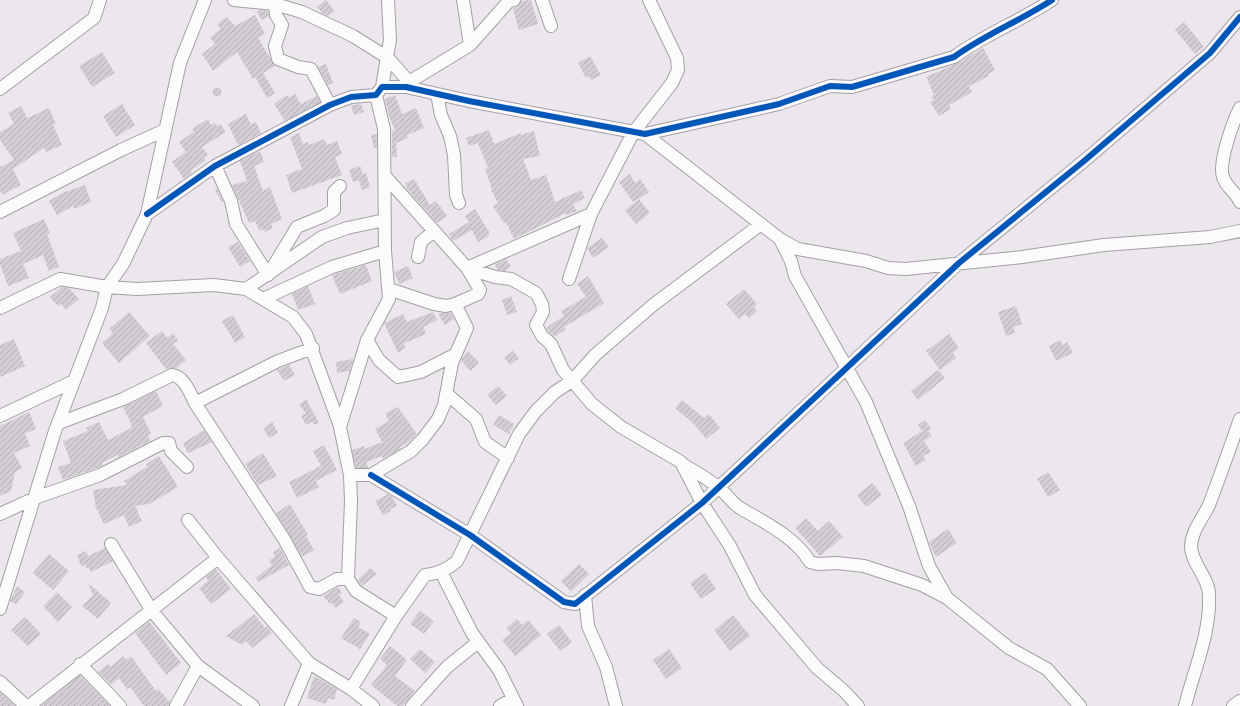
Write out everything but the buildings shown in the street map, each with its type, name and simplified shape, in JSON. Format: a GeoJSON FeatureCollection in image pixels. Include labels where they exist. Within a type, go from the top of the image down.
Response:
{"type":"FeatureCollection","features":[{"type":"Feature","properties":{"kind":"street"},"geometry":{"type":"LineString","coordinates":[[0,89],[94,18],[100,0]]}},
{"type":"Feature","properties":{"kind":"street"},"geometry":{"type":"LineString","coordinates":[[0,609],[59,423],[107,287],[123,264],[147,214],[180,63],[205,0]]}},
{"type":"Feature","properties":{"kind":"street"},"geometry":{"type":"LineString","coordinates":[[234,0],[275,4],[302,12],[353,36],[388,58],[407,84],[437,94],[633,133],[645,134],[779,104],[830,86],[852,87],[946,60],[1028,16],[1052,0]]}},
{"type":"Feature","properties":{"kind":"street"},"geometry":{"type":"LineString","coordinates":[[340,427],[367,340],[389,299],[385,251],[384,129],[379,91],[388,58],[390,40],[388,0]]}},
{"type":"Feature","properties":{"kind":"street"},"geometry":{"type":"LineString","coordinates":[[463,0],[470,45]]}},
{"type":"Feature","properties":{"kind":"street"},"geometry":{"type":"LineString","coordinates":[[147,214],[215,166],[330,105],[351,97],[407,84],[470,45],[510,1],[514,0]]}},
{"type":"Feature","properties":{"kind":"street"},"geometry":{"type":"LineString","coordinates":[[542,0],[551,26]]}},
{"type":"Feature","properties":{"kind":"street"},"geometry":{"type":"LineString","coordinates":[[569,279],[591,214],[633,133],[672,82],[678,70],[676,58],[649,0]]}},
{"type":"Feature","properties":{"kind":"street"},"geometry":{"type":"LineString","coordinates":[[275,4],[276,15],[282,25],[275,46],[278,59],[298,67],[311,69],[330,105]]}},
{"type":"Feature","properties":{"kind":"street"},"geometry":{"type":"LineString","coordinates":[[370,475],[470,535],[564,602],[575,604],[702,503],[959,263],[1084,160],[1210,53],[1240,17]]}},
{"type":"Feature","properties":{"kind":"street"},"geometry":{"type":"LineString","coordinates":[[437,94],[441,115],[450,136],[454,155],[456,195],[459,203]]}},
{"type":"Feature","properties":{"kind":"street"},"geometry":{"type":"LineString","coordinates":[[1240,108],[1234,117],[1221,165],[1222,175],[1226,184],[1235,191],[1240,202]]}},
{"type":"Feature","properties":{"kind":"street"},"geometry":{"type":"LineString","coordinates":[[0,212],[121,150],[165,130]]}},
{"type":"Feature","properties":{"kind":"street"},"geometry":{"type":"LineString","coordinates":[[645,134],[780,240],[798,249],[866,261],[888,268],[906,269],[1022,257],[1110,244],[1210,237],[1240,231]]}},
{"type":"Feature","properties":{"kind":"street"},"geometry":{"type":"LineString","coordinates":[[215,166],[231,201],[236,224],[268,274]]}},
{"type":"Feature","properties":{"kind":"street"},"geometry":{"type":"LineString","coordinates":[[385,176],[467,268],[479,292],[456,304],[446,306],[434,304],[389,289]]}},
{"type":"Feature","properties":{"kind":"street"},"geometry":{"type":"LineString","coordinates":[[268,274],[296,227],[324,216],[334,210],[334,192],[340,186]]}},
{"type":"Feature","properties":{"kind":"street"},"geometry":{"type":"LineString","coordinates":[[467,268],[591,214]]}},
{"type":"Feature","properties":{"kind":"street"},"geometry":{"type":"LineString","coordinates":[[246,290],[322,238],[347,228],[385,220]]}},
{"type":"Feature","properties":{"kind":"street"},"geometry":{"type":"LineString","coordinates":[[351,689],[396,616],[425,575],[441,572],[457,561],[519,434],[536,411],[555,392],[572,380],[595,355],[653,305],[761,224]]}},
{"type":"Feature","properties":{"kind":"street"},"geometry":{"type":"LineString","coordinates":[[418,257],[421,242],[434,231]]}},
{"type":"Feature","properties":{"kind":"street"},"geometry":{"type":"LineString","coordinates":[[780,240],[791,261],[795,276],[847,367],[881,436],[909,506],[929,566],[947,598]]}},
{"type":"Feature","properties":{"kind":"street"},"geometry":{"type":"LineString","coordinates":[[263,299],[332,267],[385,251]]}},
{"type":"Feature","properties":{"kind":"street"},"geometry":{"type":"LineString","coordinates":[[467,268],[495,277],[511,279],[536,293],[542,304],[543,312],[536,325],[542,336],[550,344],[564,370],[592,404],[621,427],[681,462],[718,487],[739,507],[756,515],[782,534],[805,554],[810,562],[818,564],[837,562],[864,566],[922,584],[947,598],[1009,648],[1046,669],[1080,706]]}},
{"type":"Feature","properties":{"kind":"street"},"geometry":{"type":"LineString","coordinates":[[0,308],[60,279],[107,287],[137,289],[214,285],[246,290],[292,317],[306,334],[313,348],[340,427],[350,475],[351,501],[348,579],[356,591],[396,616]]}},
{"type":"Feature","properties":{"kind":"street"},"geometry":{"type":"LineString","coordinates":[[350,475],[370,475],[411,451],[423,439],[438,419],[447,394],[452,363],[467,328],[456,304]]}},
{"type":"Feature","properties":{"kind":"street"},"geometry":{"type":"LineString","coordinates":[[367,340],[379,360],[398,377],[421,372],[456,354]]}},
{"type":"Feature","properties":{"kind":"street"},"geometry":{"type":"LineString","coordinates":[[195,403],[278,361],[313,348]]}},
{"type":"Feature","properties":{"kind":"street"},"geometry":{"type":"LineString","coordinates":[[59,423],[123,399],[172,374],[177,375],[182,379],[195,403],[284,539],[310,587],[319,588],[337,579],[348,579]]}},
{"type":"Feature","properties":{"kind":"street"},"geometry":{"type":"LineString","coordinates":[[0,416],[74,381]]}},
{"type":"Feature","properties":{"kind":"street"},"geometry":{"type":"LineString","coordinates":[[447,394],[476,419],[485,442],[508,458]]}},
{"type":"Feature","properties":{"kind":"street"},"geometry":{"type":"LineString","coordinates":[[1185,706],[1201,647],[1209,610],[1209,592],[1191,547],[1196,526],[1208,507],[1240,419]]}},
{"type":"Feature","properties":{"kind":"street"},"geometry":{"type":"LineString","coordinates":[[0,514],[35,498],[100,475],[163,443],[169,443],[171,450],[187,467]]}},
{"type":"Feature","properties":{"kind":"street"},"geometry":{"type":"LineString","coordinates":[[681,462],[702,503],[730,546],[755,595],[817,668],[843,690],[858,706]]}},
{"type":"Feature","properties":{"kind":"street"},"geometry":{"type":"LineString","coordinates":[[188,520],[218,558],[309,663],[351,689],[373,706]]}},
{"type":"Feature","properties":{"kind":"street"},"geometry":{"type":"LineString","coordinates":[[111,544],[152,611],[198,666],[254,706]]}},
{"type":"Feature","properties":{"kind":"street"},"geometry":{"type":"LineString","coordinates":[[0,682],[27,706],[80,664],[152,611],[218,558]]}},
{"type":"Feature","properties":{"kind":"street"},"geometry":{"type":"LineString","coordinates":[[441,572],[478,642],[499,670],[508,704]]}},
{"type":"Feature","properties":{"kind":"street"},"geometry":{"type":"LineString","coordinates":[[585,595],[588,626],[606,667],[616,706]]}},
{"type":"Feature","properties":{"kind":"street"},"geometry":{"type":"LineString","coordinates":[[412,706],[447,667],[478,642]]}},
{"type":"Feature","properties":{"kind":"street"},"geometry":{"type":"LineString","coordinates":[[291,706],[309,663]]}},
{"type":"Feature","properties":{"kind":"street"},"geometry":{"type":"LineString","coordinates":[[80,664],[120,706]]}},
{"type":"Feature","properties":{"kind":"street"},"geometry":{"type":"LineString","coordinates":[[176,706],[198,666]]}},
{"type":"Feature","properties":{"kind":"street"},"geometry":{"type":"LineString","coordinates":[[1233,706],[1240,701]]}},
{"type":"Feature","properties":{"kind":"cycle path"},"geometry":{"type":"LineString","coordinates":[[147,214],[215,166],[330,105],[351,97],[376,95],[382,87],[406,87],[469,101],[645,134],[779,104],[830,86],[852,87],[954,57],[977,42],[1052,0]]}},
{"type":"Feature","properties":{"kind":"cycle path"},"geometry":{"type":"LineString","coordinates":[[371,475],[470,535],[564,602],[575,604],[702,503],[959,263],[1084,161],[1210,53],[1240,17]]}}]}
